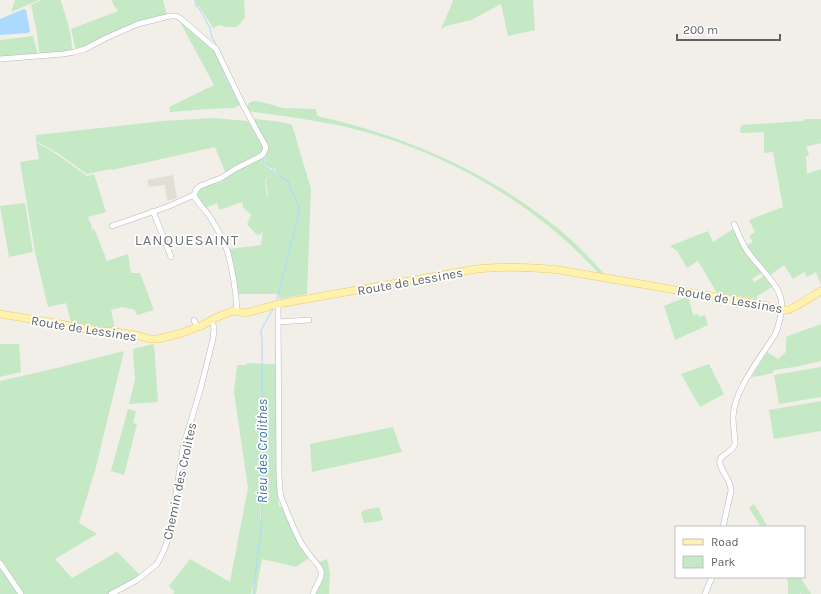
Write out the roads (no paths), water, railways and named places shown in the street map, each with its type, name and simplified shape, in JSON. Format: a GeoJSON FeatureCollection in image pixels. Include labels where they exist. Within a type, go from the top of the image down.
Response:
{"type":"FeatureCollection","features":[{"type":"Feature","properties":{"kind":"main road","name":"Route de Lessines"},"geometry":{"type":"LineString","coordinates":[[0,314],[98,331],[115,332],[150,339],[158,339],[182,333],[196,324],[212,321],[215,318],[233,311],[246,313],[278,304],[476,269],[497,267],[534,267],[559,270],[787,310],[821,291]]}},
{"type":"Feature","properties":{"kind":"street"},"geometry":{"type":"LineString","coordinates":[[0,59],[75,52],[85,49],[138,24],[170,16],[180,18],[216,49],[243,105],[266,147],[264,153],[261,156],[235,168],[221,178],[200,186],[194,195],[167,207],[112,226]]}},
{"type":"Feature","properties":{"kind":"street"},"geometry":{"type":"LineString","coordinates":[[194,195],[210,217],[224,242],[228,254],[237,311]]}},
{"type":"Feature","properties":{"kind":"street"},"geometry":{"type":"LineString","coordinates":[[153,211],[171,257]]}},
{"type":"Feature","properties":{"kind":"street"},"geometry":{"type":"LineString","coordinates":[[723,526],[731,491],[728,479],[722,470],[720,460],[735,447],[733,417],[734,408],[743,384],[776,333],[781,309],[781,298],[775,287],[747,250],[734,224]]}},
{"type":"Feature","properties":{"kind":"street"},"geometry":{"type":"LineString","coordinates":[[278,304],[280,491],[296,534],[308,554],[319,566],[321,571],[318,584],[314,589],[313,594]]}},
{"type":"Feature","properties":{"kind":"street"},"geometry":{"type":"LineString","coordinates":[[278,322],[309,320]]}},
{"type":"Feature","properties":{"kind":"street","name":"Chemin des Crolites"},"geometry":{"type":"LineString","coordinates":[[111,594],[137,580],[158,564],[164,550],[170,533],[183,448],[212,346],[214,328],[212,321]]}},
{"type":"Feature","properties":{"kind":"street"},"geometry":{"type":"LineString","coordinates":[[0,563],[21,594]]}},
{"type":"Feature","properties":{"kind":"street"},"geometry":{"type":"LineString","coordinates":[[705,594],[712,578]]}},
{"type":"Feature","properties":{"kind":"water"},"geometry":{"type":"Polygon","coordinates":[[[24,9],[26,10],[30,31],[28,33],[0,35],[0,19],[24,9]]]}},
{"type":"Feature","properties":{"kind":"waterway","name":"Rieu des Crolithes"},"geometry":{"type":"LineString","coordinates":[[195,0],[196,6],[199,8],[210,28],[212,38],[216,44]]}},
{"type":"Feature","properties":{"kind":"waterway","name":"Rieu des Crolithes"},"geometry":{"type":"LineString","coordinates":[[219,62],[235,94]]}},
{"type":"Feature","properties":{"kind":"waterway","name":"Rieu des Crolithes"},"geometry":{"type":"LineString","coordinates":[[263,156],[264,162],[273,168],[275,174],[288,181],[298,204],[299,212],[277,299]]}},
{"type":"Feature","properties":{"kind":"waterway","name":"Rieu des Crolithes"},"geometry":{"type":"LineString","coordinates":[[253,594],[261,529],[262,502],[263,432],[261,331],[273,309]]}},
{"type":"Feature","properties":{"kind":"district","name":"LANQUESAINT"},"geometry":{"type":"Point","coordinates":[187,240]}}]}
